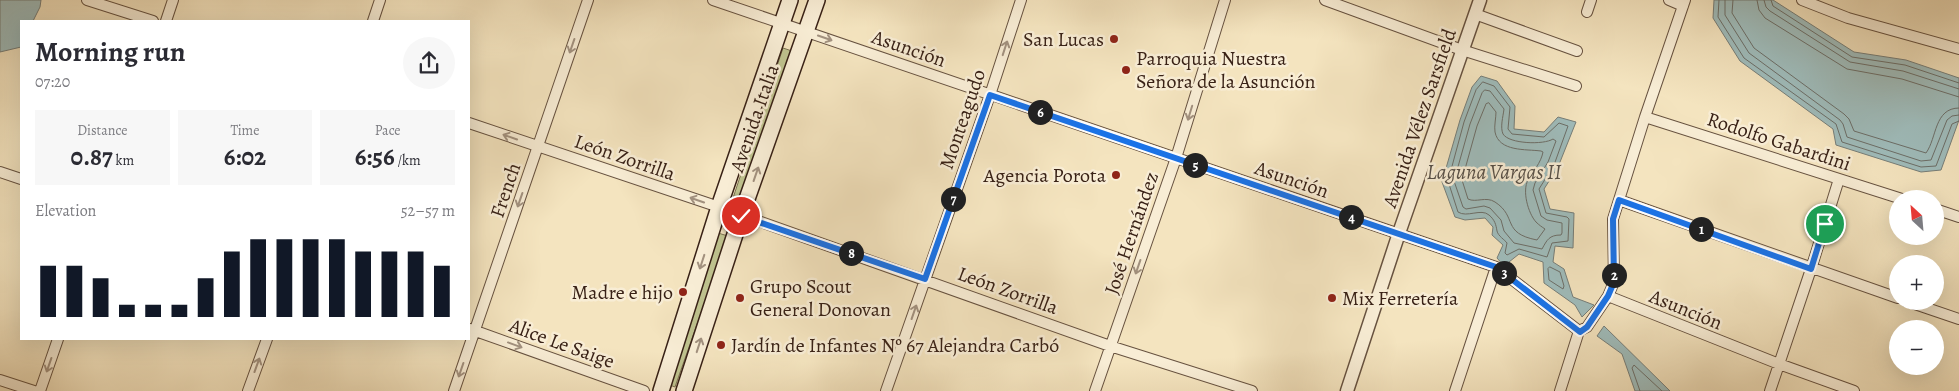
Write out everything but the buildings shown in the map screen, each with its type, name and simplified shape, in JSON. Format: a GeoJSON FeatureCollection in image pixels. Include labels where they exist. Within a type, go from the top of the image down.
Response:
{"type":"FeatureCollection","features":[{"type":"Feature","properties":{"kind":"main road","name":"Avenida Italia"},"geometry":{"type":"LineString","coordinates":[[660,391],[719,208],[790,0]]}},
{"type":"Feature","properties":{"kind":"main road","name":"Avenida Italia"},"geometry":{"type":"LineString","coordinates":[[684,391],[741,216],[817,0]]}},
{"type":"Feature","properties":{"kind":"street"},"geometry":{"type":"LineString","coordinates":[[87,0],[150,20]]}},
{"type":"Feature","properties":{"kind":"street"},"geometry":{"type":"LineString","coordinates":[[166,20],[173,0]]}},
{"type":"Feature","properties":{"kind":"street"},"geometry":{"type":"LineString","coordinates":[[373,20],[380,0]]}},
{"type":"Feature","properties":{"kind":"street","name":"French"},"geometry":{"type":"LineString","coordinates":[[472,330],[538,147],[588,0]]}},
{"type":"Feature","properties":{"kind":"street","name":"Asunción"},"geometry":{"type":"LineString","coordinates":[[712,0],[1496,267],[1580,332]]}},
{"type":"Feature","properties":{"kind":"street","name":"Monteagudo"},"geometry":{"type":"LineString","coordinates":[[886,391],[990,95],[1020,0]]}},
{"type":"Feature","properties":{"kind":"street","name":"José Hernández"},"geometry":{"type":"LineString","coordinates":[[1095,391],[1176,158],[1226,0]]}},
{"type":"Feature","properties":{"kind":"street"},"geometry":{"type":"LineString","coordinates":[[1325,0],[1462,50],[1576,86]]}},
{"type":"Feature","properties":{"kind":"street","name":"Avenida Vélez Sarsfield"},"geometry":{"type":"LineString","coordinates":[[1347,391],[1399,233],[1480,0]]}},
{"type":"Feature","properties":{"kind":"street"},"geometry":{"type":"LineString","coordinates":[[1587,12],[1591,0]]}},
{"type":"Feature","properties":{"kind":"street"},"geometry":{"type":"LineString","coordinates":[[1560,391],[1580,332],[1587,327],[1608,296],[1614,282],[1613,219],[1684,3],[1669,0]]}},
{"type":"Feature","properties":{"kind":"street"},"geometry":{"type":"LineString","coordinates":[[1802,0],[1848,18],[1959,49]]}},
{"type":"Feature","properties":{"kind":"street"},"geometry":{"type":"LineString","coordinates":[[1475,14],[1577,51]]}},
{"type":"Feature","properties":{"kind":"street","name":"Rodolfo Gabardini"},"geometry":{"type":"LineString","coordinates":[[1645,117],[1889,195]]}},
{"type":"Feature","properties":{"kind":"street","name":"León Zorrilla"},"geometry":{"type":"LineString","coordinates":[[470,123],[925,279],[1110,346],[1252,391]]}},
{"type":"Feature","properties":{"kind":"street"},"geometry":{"type":"LineString","coordinates":[[0,172],[20,179]]}},
{"type":"Feature","properties":{"kind":"street"},"geometry":{"type":"LineString","coordinates":[[1770,391],[1839,179]]}},
{"type":"Feature","properties":{"kind":"street"},"geometry":{"type":"LineString","coordinates":[[1619,200],[1889,295]]}},
{"type":"Feature","properties":{"kind":"street"},"geometry":{"type":"LineString","coordinates":[[1944,212],[1959,216]]}},
{"type":"Feature","properties":{"kind":"street"},"geometry":{"type":"LineString","coordinates":[[1455,391],[1496,267]]}},
{"type":"Feature","properties":{"kind":"street","name":"Asunción"},"geometry":{"type":"LineString","coordinates":[[1608,296],[1779,364],[1854,391]]}},
{"type":"Feature","properties":{"kind":"street"},"geometry":{"type":"LineString","coordinates":[[1931,310],[1959,320]]}},
{"type":"Feature","properties":{"kind":"street","name":"Alice Le Saige"},"geometry":{"type":"LineString","coordinates":[[472,330],[644,391]]}},
{"type":"Feature","properties":{"kind":"street"},"geometry":{"type":"LineString","coordinates":[[40,391],[58,340]]}},
{"type":"Feature","properties":{"kind":"street"},"geometry":{"type":"LineString","coordinates":[[248,391],[266,340]]}},
{"type":"Feature","properties":{"kind":"street","name":"French"},"geometry":{"type":"LineString","coordinates":[[454,391],[469,340]]}},
{"type":"Feature","properties":{"kind":"street"},"geometry":{"type":"LineString","coordinates":[[0,380],[34,391]]}},
{"type":"Feature","properties":{"kind":"green space"},"geometry":{"type":"Polygon","coordinates":[[[783,48],[792,51],[741,201],[733,198],[783,48]]]}},
{"type":"Feature","properties":{"kind":"green space"},"geometry":{"type":"Polygon","coordinates":[[[718,233],[728,236],[675,387],[667,384],[718,233]]]}},
{"type":"Feature","properties":{"kind":"water"},"geometry":{"type":"Polygon","coordinates":[[[0,0],[41,0],[40,7],[34,20],[20,20],[20,47],[0,52],[0,0]]]}},
{"type":"Feature","properties":{"kind":"water"},"geometry":{"type":"Polygon","coordinates":[[[1714,0],[1773,0],[1854,52],[1906,60],[1959,78],[1959,120],[1941,170],[1921,172],[1836,145],[1833,129],[1740,61],[1713,18],[1714,0]]]}},
{"type":"Feature","properties":{"kind":"water","name":"Laguna Vargas II"},"geometry":{"type":"Polygon","coordinates":[[[1481,76],[1497,81],[1515,106],[1514,129],[1544,132],[1558,117],[1576,122],[1558,167],[1544,189],[1550,209],[1574,213],[1573,248],[1555,246],[1553,262],[1564,269],[1573,297],[1594,305],[1582,317],[1575,305],[1544,283],[1543,262],[1519,254],[1504,266],[1497,258],[1503,245],[1492,235],[1493,227],[1485,218],[1465,220],[1455,217],[1442,182],[1460,120],[1472,87],[1481,76]]]}},
{"type":"Feature","properties":{"kind":"water"},"geometry":{"type":"Polygon","coordinates":[[[1604,326],[1670,391],[1635,391],[1622,354],[1597,336],[1604,326]]]}},
{"type":"Feature","properties":{"kind":"place","name":"San Lucas"},"geometry":{"type":"Point","coordinates":[1114,39]}},
{"type":"Feature","properties":{"kind":"place","name":"Parroquia Nuestra Señora de la Asunción"},"geometry":{"type":"Point","coordinates":[1126,70]}},
{"type":"Feature","properties":{"kind":"place","name":"Agencia Porota"},"geometry":{"type":"Point","coordinates":[1116,175]}},
{"type":"Feature","properties":{"kind":"place","name":"Madre e hijo"},"geometry":{"type":"Point","coordinates":[683,292]}},
{"type":"Feature","properties":{"kind":"place","name":"Grupo Scout General Donovan"},"geometry":{"type":"Point","coordinates":[740,298]}},
{"type":"Feature","properties":{"kind":"place","name":"Mix Ferretería"},"geometry":{"type":"Point","coordinates":[1332,298]}},
{"type":"Feature","properties":{"kind":"place","name":"Jardín de Infantes Nº 67 Alejandra Carbó"},"geometry":{"type":"Point","coordinates":[721,345]}},
{"type":"Feature","properties":{"kind":"route"},"geometry":{"type":"LineString","coordinates":[[741,216],[925,279],[990,95],[1496,267],[1580,332],[1587,327],[1608,296],[1614,282],[1613,219],[1619,200],[1811,269],[1825,224]]}}]}
